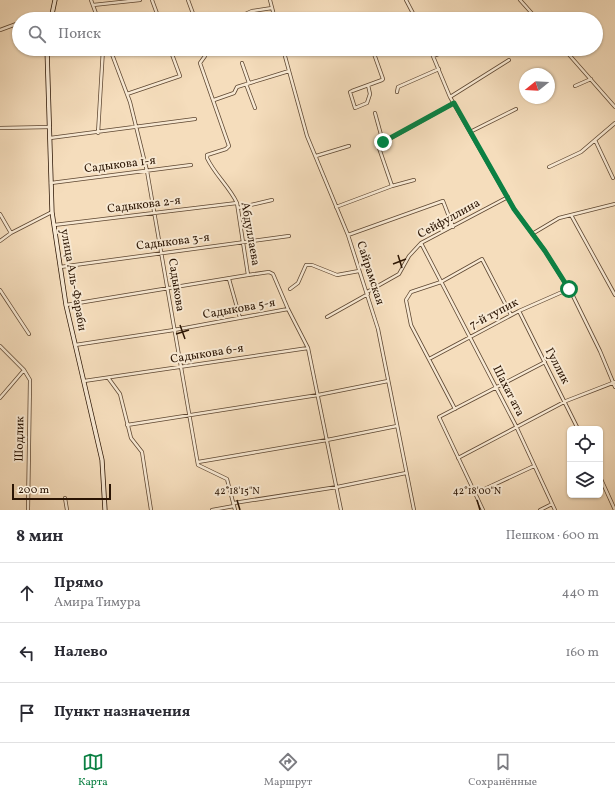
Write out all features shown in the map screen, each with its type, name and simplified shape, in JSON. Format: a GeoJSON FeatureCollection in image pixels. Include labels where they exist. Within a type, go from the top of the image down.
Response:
{"type":"FeatureCollection","features":[{"type":"Feature","properties":{"kind":"main road"},"geometry":{"type":"LineString","coordinates":[[52,12],[55,0]]}},
{"type":"Feature","properties":{"kind":"main road","name":"улица Аль-Фараби"},"geometry":{"type":"LineString","coordinates":[[47,56],[52,212],[66,305],[74,345],[102,460],[105,510]]}},
{"type":"Feature","properties":{"kind":"street"},"geometry":{"type":"LineString","coordinates":[[91,0],[96,12]]}},
{"type":"Feature","properties":{"kind":"street"},"geometry":{"type":"LineString","coordinates":[[93,5],[140,0]]}},
{"type":"Feature","properties":{"kind":"street"},"geometry":{"type":"LineString","coordinates":[[152,0],[156,12]]}},
{"type":"Feature","properties":{"kind":"street"},"geometry":{"type":"LineString","coordinates":[[188,0],[192,12]]}},
{"type":"Feature","properties":{"kind":"street"},"geometry":{"type":"LineString","coordinates":[[270,0],[273,12]]}},
{"type":"Feature","properties":{"kind":"street"},"geometry":{"type":"LineString","coordinates":[[407,0],[413,12]]}},
{"type":"Feature","properties":{"kind":"street"},"geometry":{"type":"LineString","coordinates":[[520,0],[531,12]]}},
{"type":"Feature","properties":{"kind":"street"},"geometry":{"type":"LineString","coordinates":[[250,12],[272,8]]}},
{"type":"Feature","properties":{"kind":"street"},"geometry":{"type":"LineString","coordinates":[[0,30],[12,26]]}},
{"type":"Feature","properties":{"kind":"street"},"geometry":{"type":"LineString","coordinates":[[98,132],[103,56]]}},
{"type":"Feature","properties":{"kind":"street","name":"Садыкова"},"geometry":{"type":"LineString","coordinates":[[112,56],[127,94],[147,171],[198,462]]}},
{"type":"Feature","properties":{"kind":"street"},"geometry":{"type":"LineString","coordinates":[[127,94],[180,76],[173,56]]}},
{"type":"Feature","properties":{"kind":"street","name":"Абдуллаева"},"geometry":{"type":"LineString","coordinates":[[205,56],[200,63],[229,146],[226,149],[207,155],[207,158],[217,176],[232,193],[237,203],[248,275],[269,272],[272,274],[308,348],[341,510]]}},
{"type":"Feature","properties":{"kind":"street","name":"Сайрамская"},"geometry":{"type":"LineString","coordinates":[[285,56],[307,136],[348,235],[378,329],[414,510]]}},
{"type":"Feature","properties":{"kind":"street"},"geometry":{"type":"LineString","coordinates":[[368,85],[370,94],[367,103],[355,108],[350,92],[368,85],[382,80],[383,77],[375,56]]}},
{"type":"Feature","properties":{"kind":"street"},"geometry":{"type":"LineString","coordinates":[[433,56],[450,97],[470,132],[508,197],[569,289],[600,351],[615,387]]}},
{"type":"Feature","properties":{"kind":"street"},"geometry":{"type":"LineString","coordinates":[[571,56],[615,107]]}},
{"type":"Feature","properties":{"kind":"street"},"geometry":{"type":"LineString","coordinates":[[450,97],[509,60]]}},
{"type":"Feature","properties":{"kind":"street"},"geometry":{"type":"LineString","coordinates":[[242,64],[255,108]]}},
{"type":"Feature","properties":{"kind":"street"},"geometry":{"type":"LineString","coordinates":[[397,92],[398,87],[438,69]]}},
{"type":"Feature","properties":{"kind":"street"},"geometry":{"type":"LineString","coordinates":[[214,100],[234,93],[237,87],[289,70]]}},
{"type":"Feature","properties":{"kind":"street"},"geometry":{"type":"LineString","coordinates":[[575,86],[591,78]]}},
{"type":"Feature","properties":{"kind":"street"},"geometry":{"type":"LineString","coordinates":[[392,186],[378,148],[383,142],[454,103]]}},
{"type":"Feature","properties":{"kind":"street"},"geometry":{"type":"LineString","coordinates":[[470,132],[516,109]]}},
{"type":"Feature","properties":{"kind":"street"},"geometry":{"type":"LineString","coordinates":[[375,113],[383,142]]}},
{"type":"Feature","properties":{"kind":"street"},"geometry":{"type":"LineString","coordinates":[[50,138],[136,128],[195,119]]}},
{"type":"Feature","properties":{"kind":"street"},"geometry":{"type":"LineString","coordinates":[[549,167],[581,152],[615,123]]}},
{"type":"Feature","properties":{"kind":"street"},"geometry":{"type":"LineString","coordinates":[[0,128],[50,127]]}},
{"type":"Feature","properties":{"kind":"street"},"geometry":{"type":"LineString","coordinates":[[595,140],[614,178]]}},
{"type":"Feature","properties":{"kind":"street"},"geometry":{"type":"LineString","coordinates":[[316,156],[349,146]]}},
{"type":"Feature","properties":{"kind":"street","name":"Садыкова 1-я"},"geometry":{"type":"LineString","coordinates":[[51,183],[191,165]]}},
{"type":"Feature","properties":{"kind":"street"},"geometry":{"type":"LineString","coordinates":[[336,207],[392,186],[414,180]]}},
{"type":"Feature","properties":{"kind":"street","name":"Сейфуллина"},"geometry":{"type":"LineString","coordinates":[[327,317],[399,274],[409,256],[421,243],[508,197]]}},
{"type":"Feature","properties":{"kind":"street"},"geometry":{"type":"LineString","coordinates":[[238,208],[272,200]]}},
{"type":"Feature","properties":{"kind":"street"},"geometry":{"type":"LineString","coordinates":[[348,235],[443,201],[453,227]]}},
{"type":"Feature","properties":{"kind":"street","name":"Садыкова 2-я"},"geometry":{"type":"LineString","coordinates":[[54,225],[237,203]]}},
{"type":"Feature","properties":{"kind":"street"},"geometry":{"type":"LineString","coordinates":[[532,234],[559,218],[615,204]]}},
{"type":"Feature","properties":{"kind":"street"},"geometry":{"type":"LineString","coordinates":[[0,241],[11,233],[52,212]]}},
{"type":"Feature","properties":{"kind":"street"},"geometry":{"type":"LineString","coordinates":[[0,214],[11,233]]}},
{"type":"Feature","properties":{"kind":"street"},"geometry":{"type":"LineString","coordinates":[[571,214],[614,290],[615,295]]}},
{"type":"Feature","properties":{"kind":"street","name":"Садыкова 3-я"},"geometry":{"type":"LineString","coordinates":[[60,267],[289,236]]}},
{"type":"Feature","properties":{"kind":"street","name":"Шахат ата"},"geometry":{"type":"LineString","coordinates":[[421,243],[516,426],[555,510]]}},
{"type":"Feature","properties":{"kind":"street"},"geometry":{"type":"LineString","coordinates":[[455,409],[411,325],[406,300],[411,292],[441,282],[482,259],[511,315]]}},
{"type":"Feature","properties":{"kind":"street"},"geometry":{"type":"LineString","coordinates":[[290,289],[298,282],[306,265],[312,264],[337,275],[360,271]]}},
{"type":"Feature","properties":{"kind":"street"},"geometry":{"type":"LineString","coordinates":[[66,305],[167,290],[248,275]]}},
{"type":"Feature","properties":{"kind":"street"},"geometry":{"type":"LineString","coordinates":[[230,279],[240,318]]}},
{"type":"Feature","properties":{"kind":"street","name":"7-й тупик"},"geometry":{"type":"LineString","coordinates":[[429,359],[519,311],[569,289]]}},
{"type":"Feature","properties":{"kind":"street"},"geometry":{"type":"LineString","coordinates":[[0,290],[29,334]]}},
{"type":"Feature","properties":{"kind":"street","name":"Садыкова 5-я"},"geometry":{"type":"LineString","coordinates":[[74,345],[174,330],[288,309]]}},
{"type":"Feature","properties":{"kind":"street","name":"Гуллик"},"geometry":{"type":"LineString","coordinates":[[519,311],[566,401],[577,426]]}},
{"type":"Feature","properties":{"kind":"street"},"geometry":{"type":"LineString","coordinates":[[0,346],[24,370],[0,398]]}},
{"type":"Feature","properties":{"kind":"street","name":"Садыкова 6-я"},"geometry":{"type":"LineString","coordinates":[[84,381],[108,379],[308,348]]}},
{"type":"Feature","properties":{"kind":"street"},"geometry":{"type":"LineString","coordinates":[[483,510],[439,417],[545,362]]}},
{"type":"Feature","properties":{"kind":"street","name":"Шодлик"},"geometry":{"type":"LineString","coordinates":[[24,370],[30,380],[28,510]]}},
{"type":"Feature","properties":{"kind":"street"},"geometry":{"type":"LineString","coordinates":[[108,379],[120,394],[131,438],[142,452],[150,510]]}},
{"type":"Feature","properties":{"kind":"street"},"geometry":{"type":"LineString","coordinates":[[127,425],[189,414],[318,395],[388,381]]}},
{"type":"Feature","properties":{"kind":"street"},"geometry":{"type":"LineString","coordinates":[[458,458],[516,426],[566,401],[614,382]]}},
{"type":"Feature","properties":{"kind":"street"},"geometry":{"type":"LineString","coordinates":[[235,510],[227,479],[198,465],[198,462],[327,440],[397,426]]}},
{"type":"Feature","properties":{"kind":"street"},"geometry":{"type":"LineString","coordinates":[[476,493],[534,466]]}},
{"type":"Feature","properties":{"kind":"street"},"geometry":{"type":"LineString","coordinates":[[212,510],[406,473]]}},
{"type":"Feature","properties":{"kind":"street"},"geometry":{"type":"LineString","coordinates":[[603,484],[615,510]]}},
{"type":"Feature","properties":{"kind":"street"},"geometry":{"type":"LineString","coordinates":[[65,498],[67,510]]}},
{"type":"Feature","properties":{"kind":"street"},"geometry":{"type":"LineString","coordinates":[[540,510],[552,504]]}},
{"type":"Feature","properties":{"kind":"route"},"geometry":{"type":"LineString","coordinates":[[383,142],[454,103],[514,209],[545,251],[569,289]]}}]}
